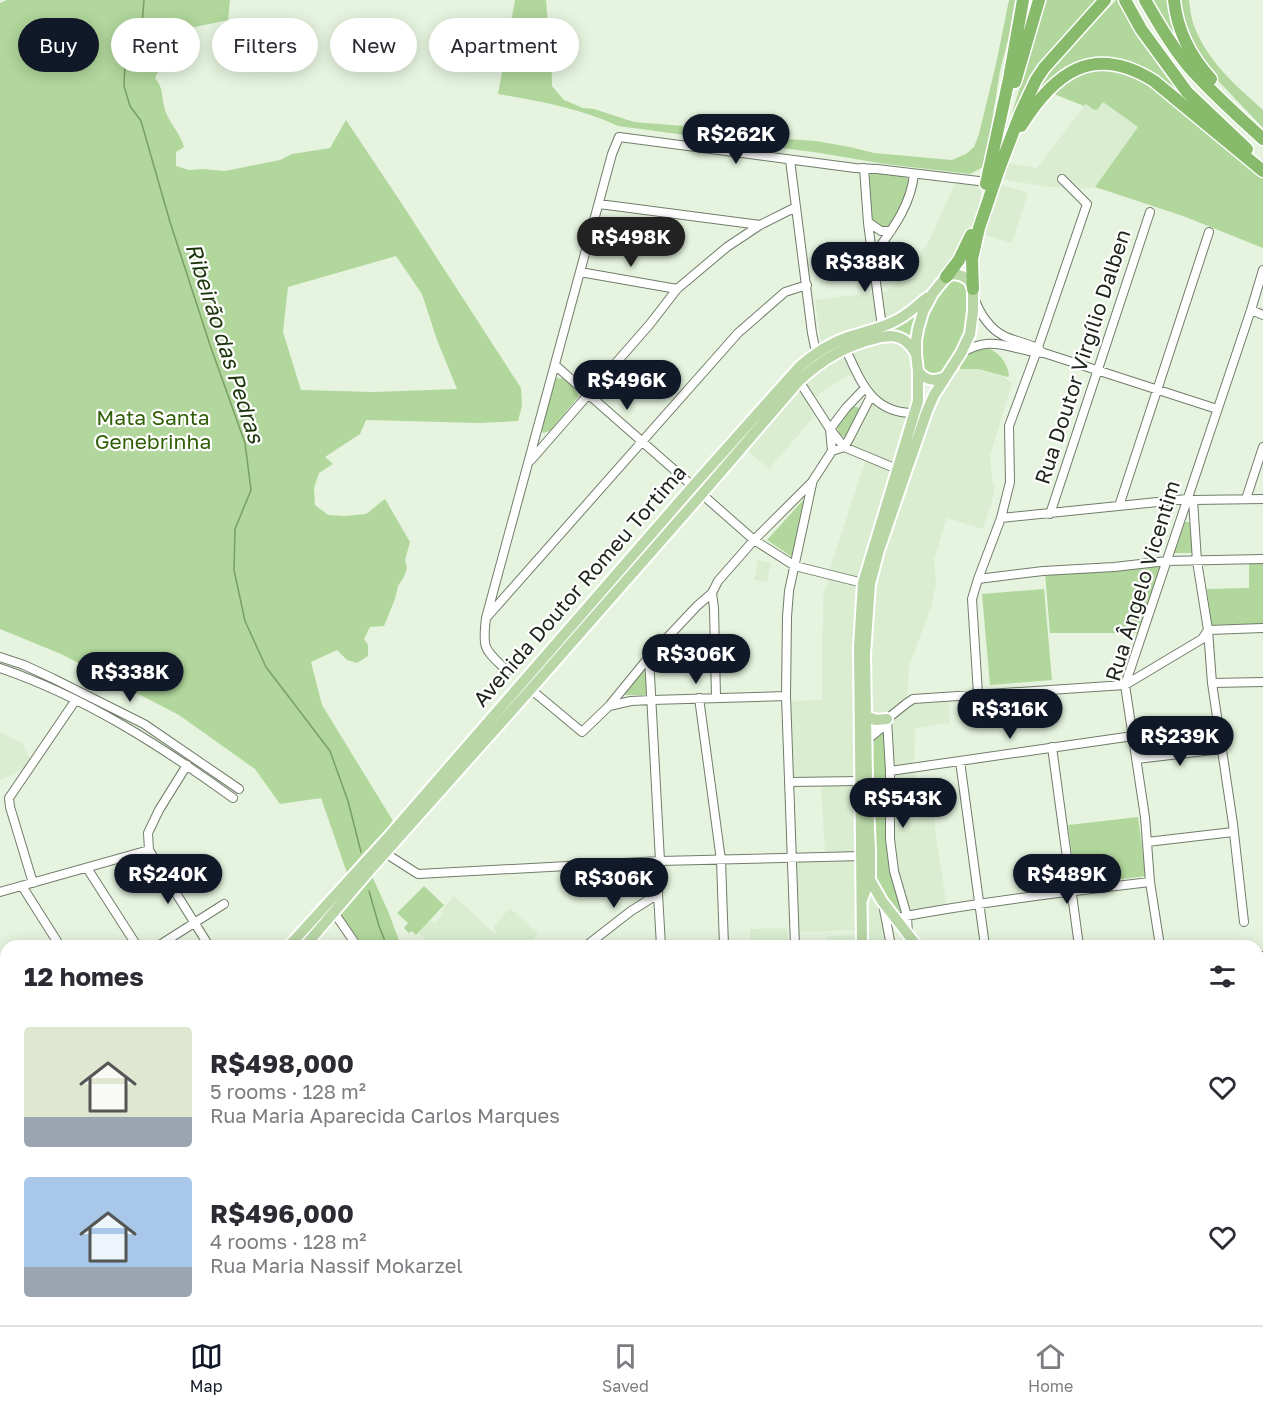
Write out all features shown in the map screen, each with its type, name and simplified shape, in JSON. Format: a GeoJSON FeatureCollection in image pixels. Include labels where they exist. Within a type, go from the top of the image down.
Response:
{"type":"FeatureCollection","features":[{"type":"Feature","properties":{"kind":"highway"},"geometry":{"type":"LineString","coordinates":[[946,278],[967,245],[987,182],[1023,0]]}},
{"type":"Feature","properties":{"kind":"highway"},"geometry":{"type":"LineString","coordinates":[[993,156],[1039,0]]}},
{"type":"Feature","properties":{"kind":"highway"},"geometry":{"type":"LineString","coordinates":[[974,294],[972,271],[974,249],[999,169],[1021,112],[1044,68],[1105,0]]}},
{"type":"Feature","properties":{"kind":"highway"},"geometry":{"type":"LineString","coordinates":[[1145,0],[1163,31],[1190,68],[1263,140]]}},
{"type":"Feature","properties":{"kind":"highway"},"geometry":{"type":"LineString","coordinates":[[1174,0],[1182,36],[1194,58],[1218,87],[1263,133]]}},
{"type":"Feature","properties":{"kind":"highway"},"geometry":{"type":"LineString","coordinates":[[1126,2],[1141,29],[1188,92],[1263,163]]}},
{"type":"Feature","properties":{"kind":"highway"},"geometry":{"type":"LineString","coordinates":[[1009,145],[1029,114],[1052,86],[1075,70],[1105,63],[1131,69],[1154,81],[1263,171]]}},
{"type":"Feature","properties":{"kind":"main road"},"geometry":{"type":"LineString","coordinates":[[862,900],[870,879],[867,740],[863,730],[866,716],[865,654],[870,584],[908,452],[918,401],[916,354],[918,329],[923,312],[933,293],[946,278],[955,274],[969,280],[974,294],[970,334],[934,395],[908,452],[897,469],[863,583],[859,647],[863,730],[860,781],[862,940]]}},
{"type":"Feature","properties":{"kind":"main road","name":"Avenida Doutor Romeu Tortima"},"geometry":{"type":"LineString","coordinates":[[311,940],[334,918],[386,853],[702,494],[817,358],[846,338],[882,327],[905,315],[933,293]]}},
{"type":"Feature","properties":{"kind":"main road","name":"Avenida Doutor Romeu Tortima"},"geometry":{"type":"LineString","coordinates":[[295,940],[390,835],[800,366],[845,348],[873,339],[893,336],[900,337],[907,342],[916,354]]}},
{"type":"Feature","properties":{"kind":"main road"},"geometry":{"type":"LineString","coordinates":[[918,371],[926,379],[945,377]]}},
{"type":"Feature","properties":{"kind":"main road"},"geometry":{"type":"LineString","coordinates":[[866,716],[876,720],[887,720]]}},
{"type":"Feature","properties":{"kind":"main road"},"geometry":{"type":"LineString","coordinates":[[386,853],[381,848],[390,835]]}},
{"type":"Feature","properties":{"kind":"main road"},"geometry":{"type":"LineString","coordinates":[[862,862],[882,901],[912,940]]}},
{"type":"Feature","properties":{"kind":"street"},"geometry":{"type":"LineString","coordinates":[[507,671],[486,651],[484,636],[486,618],[612,154],[619,137],[790,160],[987,182]]}},
{"type":"Feature","properties":{"kind":"street"},"geometry":{"type":"LineString","coordinates":[[790,160],[817,358]]}},
{"type":"Feature","properties":{"kind":"street"},"geometry":{"type":"LineString","coordinates":[[864,168],[868,222],[882,327]]}},
{"type":"Feature","properties":{"kind":"street"},"geometry":{"type":"LineString","coordinates":[[873,256],[902,214],[912,188],[914,174]]}},
{"type":"Feature","properties":{"kind":"street"},"geometry":{"type":"LineString","coordinates":[[978,694],[972,599],[1001,518],[1010,482],[1009,426],[1040,351],[1088,204],[1062,179]]}},
{"type":"Feature","properties":{"kind":"street"},"geometry":{"type":"LineString","coordinates":[[599,204],[760,225]]}},
{"type":"Feature","properties":{"kind":"street"},"geometry":{"type":"LineString","coordinates":[[528,463],[650,324],[677,289],[727,247],[760,225],[796,207]]}},
{"type":"Feature","properties":{"kind":"street","name":"Rua Doutor Virgílio Dalben"},"geometry":{"type":"LineString","coordinates":[[1050,514],[1150,212]]}},
{"type":"Feature","properties":{"kind":"street"},"geometry":{"type":"LineString","coordinates":[[868,222],[881,231],[891,231]]}},
{"type":"Feature","properties":{"kind":"street"},"geometry":{"type":"LineString","coordinates":[[1119,506],[1209,232]]}},
{"type":"Feature","properties":{"kind":"street","name":"Rua Ângelo Vicentim"},"geometry":{"type":"LineString","coordinates":[[1159,940],[1150,882],[1148,842],[1137,759],[1125,685],[1190,499],[1263,270]]}},
{"type":"Feature","properties":{"kind":"street"},"geometry":{"type":"LineString","coordinates":[[580,272],[677,289]]}},
{"type":"Feature","properties":{"kind":"street"},"geometry":{"type":"LineString","coordinates":[[486,618],[738,333],[785,292],[807,285]]}},
{"type":"Feature","properties":{"kind":"street"},"geometry":{"type":"LineString","coordinates":[[974,294],[981,314],[1004,336],[1098,371],[1217,409]]}},
{"type":"Feature","properties":{"kind":"street"},"geometry":{"type":"LineString","coordinates":[[1251,310],[1263,315]]}},
{"type":"Feature","properties":{"kind":"street"},"geometry":{"type":"LineString","coordinates":[[961,352],[978,344],[999,344],[1040,351]]}},
{"type":"Feature","properties":{"kind":"street"},"geometry":{"type":"LineString","coordinates":[[845,348],[871,396],[892,410],[915,413]]}},
{"type":"Feature","properties":{"kind":"street"},"geometry":{"type":"LineString","coordinates":[[555,365],[754,540],[795,566],[863,583]]}},
{"type":"Feature","properties":{"kind":"street"},"geometry":{"type":"LineString","coordinates":[[799,381],[844,447],[897,469]]}},
{"type":"Feature","properties":{"kind":"street"},"geometry":{"type":"LineString","coordinates":[[522,682],[582,732],[609,706],[649,657],[712,593],[718,581],[754,540],[812,482],[831,451],[830,429],[865,388]]}},
{"type":"Feature","properties":{"kind":"street"},"geometry":{"type":"LineString","coordinates":[[831,451],[844,447],[871,396]]}},
{"type":"Feature","properties":{"kind":"street"},"geometry":{"type":"LineString","coordinates":[[537,433],[549,440]]}},
{"type":"Feature","properties":{"kind":"street"},"geometry":{"type":"LineString","coordinates":[[1246,499],[1263,447]]}},
{"type":"Feature","properties":{"kind":"street"},"geometry":{"type":"LineString","coordinates":[[795,940],[786,696],[787,617],[789,591],[812,482]]}},
{"type":"Feature","properties":{"kind":"street"},"geometry":{"type":"LineString","coordinates":[[1001,518],[1190,499],[1263,499]]}},
{"type":"Feature","properties":{"kind":"street"},"geometry":{"type":"LineString","coordinates":[[1190,499],[1244,922]]}},
{"type":"Feature","properties":{"kind":"street"},"geometry":{"type":"LineString","coordinates":[[978,579],[1167,561],[1263,559]]}},
{"type":"Feature","properties":{"kind":"street"},"geometry":{"type":"LineString","coordinates":[[712,593],[716,697]]}},
{"type":"Feature","properties":{"kind":"street"},"geometry":{"type":"LineString","coordinates":[[1208,630],[1263,628]]}},
{"type":"Feature","properties":{"kind":"street"},"geometry":{"type":"LineString","coordinates":[[863,730],[887,720],[913,699],[1125,685],[1202,639],[1208,630]]}},
{"type":"Feature","properties":{"kind":"street"},"geometry":{"type":"LineString","coordinates":[[0,657],[52,678],[144,724],[239,789]]}},
{"type":"Feature","properties":{"kind":"street"},"geometry":{"type":"LineString","coordinates":[[649,657],[660,861],[658,894],[661,940]]}},
{"type":"Feature","properties":{"kind":"street"},"geometry":{"type":"LineString","coordinates":[[0,668],[21,675],[75,700],[132,730],[233,798]]}},
{"type":"Feature","properties":{"kind":"street"},"geometry":{"type":"LineString","coordinates":[[1212,683],[1263,682]]}},
{"type":"Feature","properties":{"kind":"street"},"geometry":{"type":"LineString","coordinates":[[609,706],[631,701],[786,696]]}},
{"type":"Feature","properties":{"kind":"street"},"geometry":{"type":"LineString","coordinates":[[699,698],[721,860],[724,940]]}},
{"type":"Feature","properties":{"kind":"street"},"geometry":{"type":"LineString","coordinates":[[33,883],[9,798],[75,700]]}},
{"type":"Feature","properties":{"kind":"street"},"geometry":{"type":"LineString","coordinates":[[867,740],[884,726],[887,720]]}},
{"type":"Feature","properties":{"kind":"street"},"geometry":{"type":"LineString","coordinates":[[887,720],[890,839],[894,871],[908,916],[908,935]]}},
{"type":"Feature","properties":{"kind":"street"},"geometry":{"type":"LineString","coordinates":[[890,771],[1133,736]]}},
{"type":"Feature","properties":{"kind":"street"},"geometry":{"type":"LineString","coordinates":[[1052,747],[1078,940]]}},
{"type":"Feature","properties":{"kind":"street"},"geometry":{"type":"LineString","coordinates":[[1137,759],[1221,749]]}},
{"type":"Feature","properties":{"kind":"street"},"geometry":{"type":"LineString","coordinates":[[960,761],[984,940]]}},
{"type":"Feature","properties":{"kind":"street"},"geometry":{"type":"LineString","coordinates":[[187,765],[148,832],[149,850],[205,940]]}},
{"type":"Feature","properties":{"kind":"street"},"geometry":{"type":"LineString","coordinates":[[789,782],[860,781]]}},
{"type":"Feature","properties":{"kind":"street"},"geometry":{"type":"LineString","coordinates":[[1148,842],[1233,832]]}},
{"type":"Feature","properties":{"kind":"street"},"geometry":{"type":"LineString","coordinates":[[0,892],[149,850]]}},
{"type":"Feature","properties":{"kind":"street"},"geometry":{"type":"LineString","coordinates":[[386,853],[418,874],[660,861],[791,859],[862,862]]}},
{"type":"Feature","properties":{"kind":"street"},"geometry":{"type":"LineString","coordinates":[[87,868],[132,940]]}},
{"type":"Feature","properties":{"kind":"street"},"geometry":{"type":"LineString","coordinates":[[895,918],[1071,891],[1150,882]]}},
{"type":"Feature","properties":{"kind":"street"},"geometry":{"type":"LineString","coordinates":[[22,886],[56,940]]}},
{"type":"Feature","properties":{"kind":"street"},"geometry":{"type":"LineString","coordinates":[[594,940],[658,894]]}},
{"type":"Feature","properties":{"kind":"street"},"geometry":{"type":"LineString","coordinates":[[882,901],[890,940]]}},
{"type":"Feature","properties":{"kind":"street"},"geometry":{"type":"LineString","coordinates":[[327,903],[334,918],[352,940]]}},
{"type":"Feature","properties":{"kind":"street"},"geometry":{"type":"LineString","coordinates":[[168,940],[224,904]]}},
{"type":"Feature","properties":{"kind":"shaded area"},"geometry":{"type":"Polygon","coordinates":[[[1103,102],[1138,127],[1095,187],[1048,187],[1002,179],[1008,163],[1037,168],[1086,104],[1103,102]]]}},
{"type":"Feature","properties":{"kind":"shaded area"},"geometry":{"type":"Polygon","coordinates":[[[956,181],[983,185],[974,226],[963,253],[920,303],[880,327],[821,342],[815,300],[887,291],[907,272],[928,243],[956,181]]]}},
{"type":"Feature","properties":{"kind":"shaded area"},"geometry":{"type":"Polygon","coordinates":[[[996,183],[1028,193],[1012,243],[979,233],[996,183]]]}},
{"type":"Feature","properties":{"kind":"shaded area"},"geometry":{"type":"Polygon","coordinates":[[[885,341],[902,342],[910,350],[915,387],[894,462],[850,446],[877,395],[863,373],[847,376],[809,403],[813,418],[769,469],[745,448],[804,381],[830,361],[885,341]]]}},
{"type":"Feature","properties":{"kind":"shaded area"},"geometry":{"type":"Polygon","coordinates":[[[960,369],[989,371],[1002,375],[1012,383],[990,456],[995,487],[991,504],[983,529],[947,518],[934,559],[936,585],[931,607],[909,667],[907,697],[887,716],[869,714],[867,662],[872,584],[929,416],[946,383],[960,369]]]}},
{"type":"Feature","properties":{"kind":"shaded area"},"geometry":{"type":"Polygon","coordinates":[[[865,461],[894,471],[862,581],[829,572],[865,461]]]}},
{"type":"Feature","properties":{"kind":"shaded area"},"geometry":{"type":"Polygon","coordinates":[[[758,560],[771,563],[767,582],[754,580],[758,560]]]}},
{"type":"Feature","properties":{"kind":"shaded area"},"geometry":{"type":"Polygon","coordinates":[[[829,577],[860,585],[858,777],[793,780],[790,701],[822,700],[823,597],[829,577]]]}},
{"type":"Feature","properties":{"kind":"shaded area"},"geometry":{"type":"Polygon","coordinates":[[[949,699],[950,723],[915,728],[914,770],[919,789],[930,787],[947,906],[909,911],[897,870],[893,840],[890,729],[894,718],[912,702],[949,699]]]}},
{"type":"Feature","properties":{"kind":"shaded area"},"geometry":{"type":"Polygon","coordinates":[[[0,732],[23,744],[30,759],[27,766],[0,780],[0,732]]]}},
{"type":"Feature","properties":{"kind":"shaded area"},"geometry":{"type":"Polygon","coordinates":[[[858,782],[859,853],[825,853],[821,784],[858,782]]]}},
{"type":"Feature","properties":{"kind":"shaded area"},"geometry":{"type":"Polygon","coordinates":[[[859,860],[860,930],[797,932],[794,861],[859,860]]]}},
{"type":"Feature","properties":{"kind":"shaded area"},"geometry":{"type":"Polygon","coordinates":[[[871,889],[882,906],[886,940],[868,940],[867,898],[871,889]]]}},
{"type":"Feature","properties":{"kind":"shaded area"},"geometry":{"type":"Polygon","coordinates":[[[454,896],[495,934],[497,932],[493,927],[510,908],[538,934],[532,940],[426,940],[417,932],[430,919],[435,923],[443,914],[441,911],[454,896]]]}},
{"type":"Feature","properties":{"kind":"shaded area"},"geometry":{"type":"Polygon","coordinates":[[[787,928],[788,940],[750,940],[750,929],[787,928]]]}},
{"type":"Feature","properties":{"kind":"shaded area"},"geometry":{"type":"Polygon","coordinates":[[[859,935],[859,940],[827,940],[827,936],[859,935]]]}},
{"type":"Feature","properties":{"kind":"green space","name":"Mata Santa Genebrinha"},"geometry":{"type":"Polygon","coordinates":[[[7,0],[230,0],[228,18],[212,18],[212,23],[200,26],[200,18],[111,18],[111,72],[158,72],[155,78],[161,89],[164,106],[184,147],[176,152],[176,166],[189,170],[225,171],[280,160],[292,154],[330,148],[346,120],[521,388],[522,406],[518,421],[480,423],[366,420],[360,434],[325,457],[333,464],[319,473],[314,488],[315,505],[328,515],[366,514],[385,499],[410,542],[405,560],[407,568],[384,626],[370,627],[364,639],[368,645],[368,656],[357,663],[347,660],[337,650],[311,662],[322,705],[393,821],[348,876],[321,798],[280,804],[255,769],[179,715],[61,654],[0,629],[0,3],[7,0]],[[396,256],[288,287],[283,332],[301,390],[373,392],[457,389],[437,340],[422,294],[396,256]]]}},
{"type":"Feature","properties":{"kind":"green space"},"geometry":{"type":"Polygon","coordinates":[[[515,0],[546,0],[548,18],[512,18],[515,0]]]}},
{"type":"Feature","properties":{"kind":"green space"},"geometry":{"type":"Polygon","coordinates":[[[1009,0],[1015,0],[1000,71],[986,159],[983,167],[970,174],[618,126],[544,102],[498,94],[502,72],[552,72],[552,86],[564,100],[583,108],[594,109],[634,122],[708,128],[773,138],[816,141],[874,153],[952,160],[966,154],[974,147],[996,64],[1009,0]]]}},
{"type":"Feature","properties":{"kind":"green space"},"geometry":{"type":"Polygon","coordinates":[[[1044,0],[1097,0],[1017,116],[1012,113],[1044,0]]]}},
{"type":"Feature","properties":{"kind":"green space"},"geometry":{"type":"Polygon","coordinates":[[[1116,0],[1153,58],[1190,107],[1139,68],[1070,66],[1055,76],[1034,97],[1053,67],[1116,0]]]}},
{"type":"Feature","properties":{"kind":"green space"},"geometry":{"type":"Polygon","coordinates":[[[1153,0],[1168,0],[1188,55],[1174,36],[1153,0]]]}},
{"type":"Feature","properties":{"kind":"green space"},"geometry":{"type":"Polygon","coordinates":[[[1178,0],[1189,0],[1193,23],[1205,49],[1213,60],[1263,110],[1263,128],[1206,68],[1183,32],[1178,0]]]}},
{"type":"Feature","properties":{"kind":"green space"},"geometry":{"type":"Polygon","coordinates":[[[1112,68],[1139,77],[1263,176],[1263,248],[1183,216],[1095,187],[1138,127],[1103,102],[1098,109],[1094,110],[1086,104],[1084,106],[1054,94],[1072,76],[1087,71],[1112,68]]]}},
{"type":"Feature","properties":{"kind":"green space"},"geometry":{"type":"Polygon","coordinates":[[[872,171],[904,175],[909,180],[903,206],[886,228],[877,225],[872,219],[868,179],[872,171]]]}},
{"type":"Feature","properties":{"kind":"green space"},"geometry":{"type":"Polygon","coordinates":[[[953,278],[967,284],[968,287],[969,307],[964,334],[943,374],[930,376],[922,369],[919,357],[924,315],[939,289],[953,278]]]}},
{"type":"Feature","properties":{"kind":"green space"},"geometry":{"type":"Polygon","coordinates":[[[923,305],[913,344],[903,336],[824,356],[822,353],[923,305]]]}},
{"type":"Feature","properties":{"kind":"green space"},"geometry":{"type":"Polygon","coordinates":[[[982,345],[1000,356],[1008,369],[1008,377],[979,369],[960,369],[964,357],[982,345]]]}},
{"type":"Feature","properties":{"kind":"green space"},"geometry":{"type":"Polygon","coordinates":[[[557,378],[568,379],[579,396],[550,431],[543,433],[541,427],[553,381],[557,378]]]}},
{"type":"Feature","properties":{"kind":"green space"},"geometry":{"type":"Polygon","coordinates":[[[853,406],[860,408],[854,423],[847,437],[840,436],[837,428],[853,406]]]}},
{"type":"Feature","properties":{"kind":"green space"},"geometry":{"type":"Polygon","coordinates":[[[805,498],[792,557],[767,540],[805,498]]]}},
{"type":"Feature","properties":{"kind":"green space"},"geometry":{"type":"Polygon","coordinates":[[[1185,522],[1192,522],[1192,553],[1174,553],[1185,522]]]}},
{"type":"Feature","properties":{"kind":"green space"},"geometry":{"type":"Polygon","coordinates":[[[1263,561],[1263,624],[1211,625],[1207,589],[1249,588],[1249,562],[1263,561]]]}},
{"type":"Feature","properties":{"kind":"green space"},"geometry":{"type":"Polygon","coordinates":[[[1164,563],[1140,633],[1050,633],[1045,573],[1164,563]]]}},
{"type":"Feature","properties":{"kind":"green space"},"geometry":{"type":"Polygon","coordinates":[[[1044,589],[1052,680],[990,685],[982,594],[1044,589]]]}},
{"type":"Feature","properties":{"kind":"green space"},"geometry":{"type":"Polygon","coordinates":[[[644,669],[648,695],[623,695],[644,669]]]}},
{"type":"Feature","properties":{"kind":"green space"},"geometry":{"type":"Polygon","coordinates":[[[882,731],[885,737],[887,842],[890,869],[901,912],[899,915],[877,887],[874,874],[870,741],[882,731]]]}},
{"type":"Feature","properties":{"kind":"green space"},"geometry":{"type":"Polygon","coordinates":[[[1138,817],[1146,876],[1076,885],[1068,825],[1138,817]]]}},
{"type":"Feature","properties":{"kind":"green space"},"geometry":{"type":"Polygon","coordinates":[[[372,876],[399,940],[355,940],[339,913],[372,876]]]}},
{"type":"Feature","properties":{"kind":"green space"},"geometry":{"type":"Polygon","coordinates":[[[424,886],[444,905],[416,935],[404,928],[408,923],[397,913],[424,886]]]}},
{"type":"Feature","properties":{"kind":"waterway","name":"Ribeirão das Pedras"},"geometry":{"type":"LineString","coordinates":[[144,0],[142,25],[125,64],[124,86],[130,106],[141,121],[170,222],[245,443],[251,490],[235,529],[234,570],[245,621],[266,667],[330,751],[348,801],[361,852]]}},
{"type":"Feature","properties":{"kind":"waterway"},"geometry":{"type":"LineString","coordinates":[[369,891],[385,940]]}}]}
